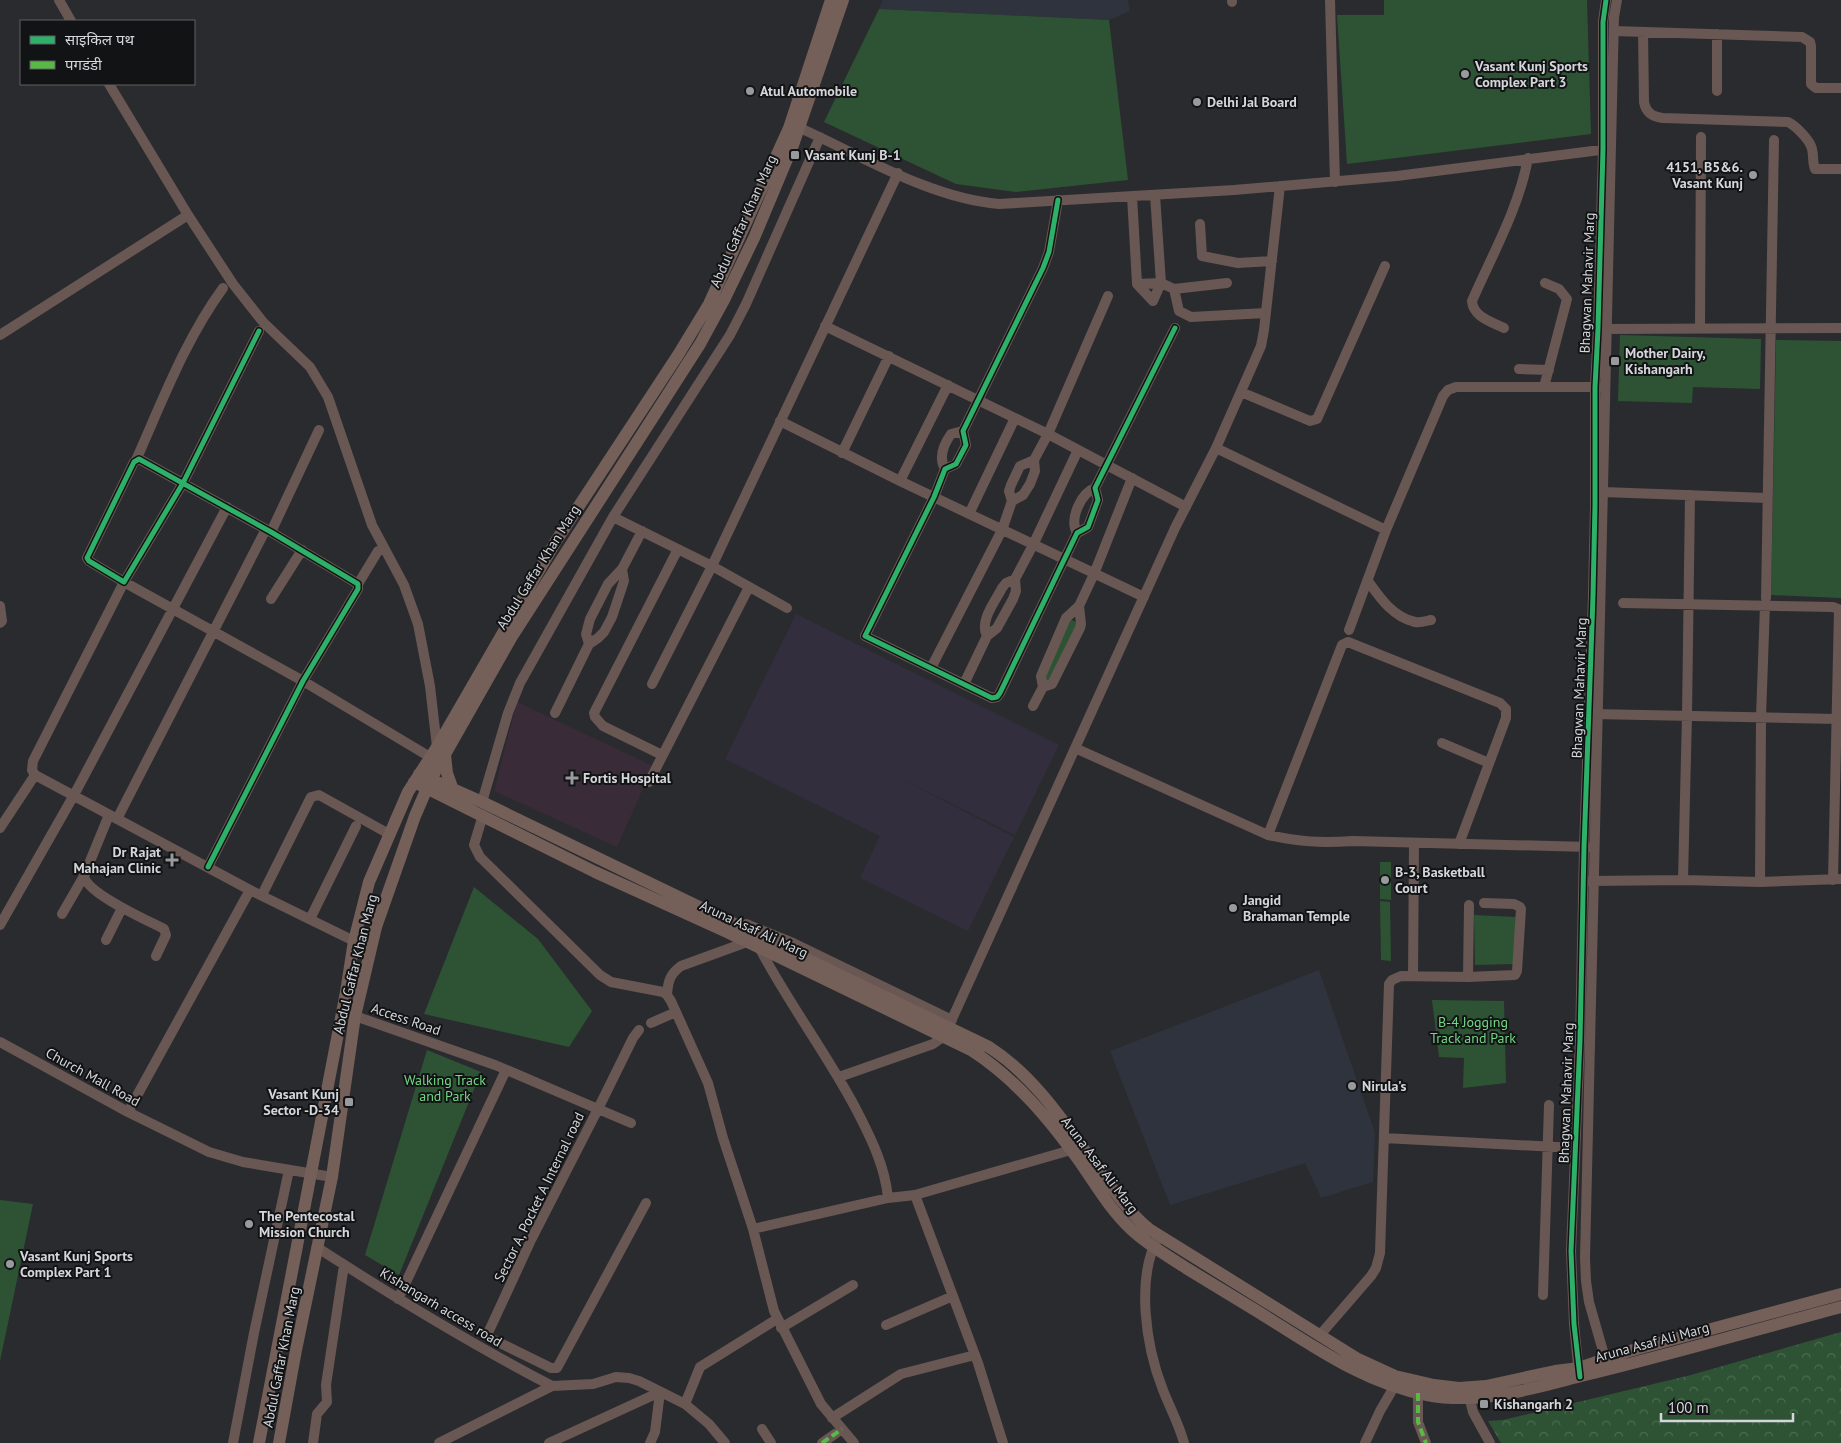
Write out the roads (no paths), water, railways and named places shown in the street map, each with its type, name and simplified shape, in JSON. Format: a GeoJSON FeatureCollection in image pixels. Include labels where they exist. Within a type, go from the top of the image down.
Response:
{"type":"FeatureCollection","features":[{"type":"Feature","properties":{"kind":"main road","name":"Abdul Gaffar Khan Marg"},"geometry":{"type":"LineString","coordinates":[[259,1443],[346,992],[354,941],[369,882],[389,834],[420,783],[556,541],[678,355],[712,298],[787,134],[831,0]]}},
{"type":"Feature","properties":{"kind":"main road","name":"Abdul Gaffar Khan Marg"},"geometry":{"type":"LineString","coordinates":[[437,753],[710,326],[754,238],[800,128],[843,0]]}},
{"type":"Feature","properties":{"kind":"main road"},"geometry":{"type":"LineString","coordinates":[[415,816],[421,806],[429,800],[449,793],[447,773],[437,753]]}},
{"type":"Feature","properties":{"kind":"main road","name":"Abdul Gaffar Khan Marg"},"geometry":{"type":"LineString","coordinates":[[279,1443],[296,1350],[332,1177],[355,1016],[376,927],[415,816],[420,783]]}},
{"type":"Feature","properties":{"kind":"main road","name":"Aruna Asaf Ali Marg"},"geometry":{"type":"LineString","coordinates":[[420,783],[482,802],[989,1048],[1021,1072],[1048,1103],[1123,1202],[1156,1241],[1341,1363],[1394,1387],[1418,1393],[1468,1394],[1555,1371],[1579,1372],[1841,1294]]}},
{"type":"Feature","properties":{"kind":"main road","name":"Aruna Asaf Ali Marg"},"geometry":{"type":"LineString","coordinates":[[449,793],[483,816],[595,872],[760,949],[948,1028],[971,1050],[1004,1074],[1039,1110],[1122,1220],[1137,1235],[1156,1241],[1320,1335],[1358,1359],[1395,1376],[1468,1394]]}},
{"type":"Feature","properties":{"kind":"main road","name":"Aruna Asaf Ali Marg"},"geometry":{"type":"LineString","coordinates":[[1607,1364],[1841,1307]]}},
{"type":"Feature","properties":{"kind":"street"},"geometry":{"type":"LineString","coordinates":[[59,0],[70,20]]}},
{"type":"Feature","properties":{"kind":"street"},"geometry":{"type":"LineString","coordinates":[[1330,0],[1335,182]]}},
{"type":"Feature","properties":{"kind":"street","name":"Bhagwan Mahavir Marg"},"geometry":{"type":"LineString","coordinates":[[1606,0],[1603,22],[1607,149]]}},
{"type":"Feature","properties":{"kind":"street","name":"Bhagwan Mahavir Marg"},"geometry":{"type":"LineString","coordinates":[[1607,1364],[1589,1302],[1586,1281],[1589,1098],[1585,1039],[1583,882],[1589,847],[1603,492],[1606,386],[1603,329],[1607,149],[1617,0]]}},
{"type":"Feature","properties":{"kind":"street"},"geometry":{"type":"LineString","coordinates":[[1614,30],[1802,37],[1810,42],[1811,46],[1811,84],[1816,88],[1841,88]]}},
{"type":"Feature","properties":{"kind":"street"},"geometry":{"type":"LineString","coordinates":[[1644,32],[1644,102],[1648,112],[1663,118],[1788,122],[1811,145],[1815,169],[1841,169]]}},
{"type":"Feature","properties":{"kind":"street"},"geometry":{"type":"LineString","coordinates":[[1717,34],[1717,92]]}},
{"type":"Feature","properties":{"kind":"street"},"geometry":{"type":"LineString","coordinates":[[110,85],[188,215],[240,294],[264,322],[310,367],[328,397],[372,526],[404,585],[418,624],[428,671],[437,753],[399,738],[303,681],[124,582],[87,558],[136,460],[200,320],[223,288]]}},
{"type":"Feature","properties":{"kind":"street"},"geometry":{"type":"LineString","coordinates":[[800,128],[898,173],[966,199],[999,204],[1335,182],[1397,176],[1607,149]]}},
{"type":"Feature","properties":{"kind":"street"},"geometry":{"type":"LineString","coordinates":[[482,802],[508,713],[520,683],[613,517],[730,336],[820,137]]}},
{"type":"Feature","properties":{"kind":"street"},"geometry":{"type":"LineString","coordinates":[[1700,328],[1701,137]]}},
{"type":"Feature","properties":{"kind":"street"},"geometry":{"type":"LineString","coordinates":[[1760,882],[1761,717],[1774,140]]}},
{"type":"Feature","properties":{"kind":"street"},"geometry":{"type":"LineString","coordinates":[[1504,328],[1479,316],[1472,301],[1491,262],[1522,185],[1528,158]]}},
{"type":"Feature","properties":{"kind":"street"},"geometry":{"type":"LineString","coordinates":[[652,684],[712,566],[898,173]]}},
{"type":"Feature","properties":{"kind":"street"},"geometry":{"type":"LineString","coordinates":[[839,1077],[933,1044],[948,1028],[1144,597],[1216,448],[1261,346],[1280,186]]}},
{"type":"Feature","properties":{"kind":"street"},"geometry":{"type":"LineString","coordinates":[[1132,196],[1137,284],[1153,301],[1161,283],[1155,195]]}},
{"type":"Feature","properties":{"kind":"street"},"geometry":{"type":"LineString","coordinates":[[1058,200],[1049,252],[1043,268],[963,431],[966,445],[956,464],[946,469],[865,636],[992,698],[998,696],[1076,533],[1088,528],[1098,500],[1095,488],[1176,328]]}},
{"type":"Feature","properties":{"kind":"street"},"geometry":{"type":"LineString","coordinates":[[0,335],[188,215]]}},
{"type":"Feature","properties":{"kind":"street"},"geometry":{"type":"LineString","coordinates":[[1200,224],[1202,256],[1238,263],[1272,262]]}},
{"type":"Feature","properties":{"kind":"street"},"geometry":{"type":"LineString","coordinates":[[1241,392],[1310,421],[1317,419],[1385,266]]}},
{"type":"Feature","properties":{"kind":"street"},"geometry":{"type":"LineString","coordinates":[[1137,284],[1161,283],[1174,289],[1227,283]]}},
{"type":"Feature","properties":{"kind":"street"},"geometry":{"type":"LineString","coordinates":[[1544,387],[1567,298],[1560,289],[1545,283]]}},
{"type":"Feature","properties":{"kind":"street"},"geometry":{"type":"LineString","coordinates":[[1174,289],[1178,311],[1191,317],[1266,313]]}},
{"type":"Feature","properties":{"kind":"street"},"geometry":{"type":"LineString","coordinates":[[1012,501],[1022,495],[1030,484],[1035,471],[1034,460],[1048,434],[1108,296]]}},
{"type":"Feature","properties":{"kind":"street"},"geometry":{"type":"LineString","coordinates":[[825,326],[1048,434],[1186,507]]}},
{"type":"Feature","properties":{"kind":"street"},"geometry":{"type":"LineString","coordinates":[[1603,329],[1841,328]]}},
{"type":"Feature","properties":{"kind":"street","name":"Bhagwan Mahavir Marg"},"geometry":{"type":"LineString","coordinates":[[1594,714],[1594,387],[1603,329]]}},
{"type":"Feature","properties":{"kind":"street"},"geometry":{"type":"LineString","coordinates":[[259,331],[183,483],[124,582],[33,761],[32,770],[35,775],[208,868],[354,941]]}},
{"type":"Feature","properties":{"kind":"street"},"geometry":{"type":"LineString","coordinates":[[842,452],[889,356]]}},
{"type":"Feature","properties":{"kind":"street"},"geometry":{"type":"LineString","coordinates":[[1519,370],[1549,370]]}},
{"type":"Feature","properties":{"kind":"street"},"geometry":{"type":"LineString","coordinates":[[900,481],[948,385]]}},
{"type":"Feature","properties":{"kind":"street"},"geometry":{"type":"LineString","coordinates":[[1349,630],[1386,530],[1443,396],[1448,390],[1456,387],[1606,386]]}},
{"type":"Feature","properties":{"kind":"street"},"geometry":{"type":"LineString","coordinates":[[969,514],[1015,418]]}},
{"type":"Feature","properties":{"kind":"street"},"geometry":{"type":"LineString","coordinates":[[780,421],[900,481],[1144,597]]}},
{"type":"Feature","properties":{"kind":"street"},"geometry":{"type":"LineString","coordinates":[[62,914],[269,531],[319,430]]}},
{"type":"Feature","properties":{"kind":"street"},"geometry":{"type":"LineString","coordinates":[[946,469],[941,458],[947,439],[951,434],[963,431]]}},
{"type":"Feature","properties":{"kind":"street"},"geometry":{"type":"LineString","coordinates":[[1216,448],[1386,530]]}},
{"type":"Feature","properties":{"kind":"street"},"geometry":{"type":"LineString","coordinates":[[964,684],[987,636],[997,628],[1013,599],[1016,591],[1015,579],[1078,450]]}},
{"type":"Feature","properties":{"kind":"street"},"geometry":{"type":"LineString","coordinates":[[136,460],[141,460],[227,507],[358,584]]}},
{"type":"Feature","properties":{"kind":"street"},"geometry":{"type":"LineString","coordinates":[[931,668],[1002,530],[1012,501],[1009,491],[1020,466],[1034,460]]}},
{"type":"Feature","properties":{"kind":"street"},"geometry":{"type":"LineString","coordinates":[[1033,706],[1043,687],[1041,676],[1059,633],[1066,618],[1079,606],[1094,574],[1132,478]]}},
{"type":"Feature","properties":{"kind":"street"},"geometry":{"type":"LineString","coordinates":[[1076,533],[1074,518],[1086,492],[1095,488]]}},
{"type":"Feature","properties":{"kind":"street"},"geometry":{"type":"LineString","coordinates":[[1603,492],[1767,498]]}},
{"type":"Feature","properties":{"kind":"street"},"geometry":{"type":"LineString","coordinates":[[1683,880],[1690,495]]}},
{"type":"Feature","properties":{"kind":"street"},"geometry":{"type":"LineString","coordinates":[[0,925],[74,796],[227,507]]}},
{"type":"Feature","properties":{"kind":"street"},"geometry":{"type":"LineString","coordinates":[[613,517],[712,566],[787,608]]}},
{"type":"Feature","properties":{"kind":"street"},"geometry":{"type":"LineString","coordinates":[[589,644],[586,634],[590,619],[608,584],[622,569],[642,531]]}},
{"type":"Feature","properties":{"kind":"street"},"geometry":{"type":"LineString","coordinates":[[662,754],[603,726],[594,713],[678,549]]}},
{"type":"Feature","properties":{"kind":"street"},"geometry":{"type":"LineString","coordinates":[[270,599],[302,550]]}},
{"type":"Feature","properties":{"kind":"street"},"geometry":{"type":"LineString","coordinates":[[208,868],[303,681],[358,589],[358,584],[378,551]]}},
{"type":"Feature","properties":{"kind":"street"},"geometry":{"type":"LineString","coordinates":[[555,713],[589,644],[604,632],[612,617],[624,582],[622,569]]}},
{"type":"Feature","properties":{"kind":"street"},"geometry":{"type":"LineString","coordinates":[[987,636],[984,631],[984,623],[1002,588],[1006,583],[1015,579]]}},
{"type":"Feature","properties":{"kind":"street"},"geometry":{"type":"LineString","coordinates":[[1368,580],[1385,605],[1402,617],[1416,622],[1430,620]]}},
{"type":"Feature","properties":{"kind":"street"},"geometry":{"type":"LineString","coordinates":[[649,782],[749,587]]}},
{"type":"Feature","properties":{"kind":"street"},"geometry":{"type":"LineString","coordinates":[[1583,882],[1594,880],[1683,880],[1760,882],[1837,879],[1837,719],[1840,610],[1833,607],[1765,601],[1688,604],[1623,603]]}},
{"type":"Feature","properties":{"kind":"street"},"geometry":{"type":"LineString","coordinates":[[0,606],[2,621],[0,623]]}},
{"type":"Feature","properties":{"kind":"street"},"geometry":{"type":"LineString","coordinates":[[1043,687],[1052,684],[1080,628],[1079,606]]}},
{"type":"Feature","properties":{"kind":"street"},"geometry":{"type":"LineString","coordinates":[[1268,835],[1342,645],[1346,642],[1504,705],[1506,718],[1459,844]]}},
{"type":"Feature","properties":{"kind":"street"},"geometry":{"type":"LineString","coordinates":[[1594,714],[1837,719]]}},
{"type":"Feature","properties":{"kind":"street"},"geometry":{"type":"LineString","coordinates":[[1442,743],[1489,763]]}},
{"type":"Feature","properties":{"kind":"street"},"geometry":{"type":"LineString","coordinates":[[1075,748],[1268,835],[1320,843],[1353,841],[1589,847]]}},
{"type":"Feature","properties":{"kind":"street"},"geometry":{"type":"LineString","coordinates":[[0,828],[35,775]]}},
{"type":"Feature","properties":{"kind":"street"},"geometry":{"type":"LineString","coordinates":[[262,896],[311,797],[315,794],[389,834]]}},
{"type":"Feature","properties":{"kind":"street"},"geometry":{"type":"LineString","coordinates":[[483,816],[474,845],[480,857],[600,975],[611,982],[656,990],[667,995]]}},
{"type":"Feature","properties":{"kind":"street"},"geometry":{"type":"LineString","coordinates":[[310,919],[356,826]]}},
{"type":"Feature","properties":{"kind":"street"},"geometry":{"type":"LineString","coordinates":[[1414,843],[1414,976]]}},
{"type":"Feature","properties":{"kind":"street","name":"Bhagwan Mahavir Marg"},"geometry":{"type":"LineString","coordinates":[[1579,1372],[1574,1324],[1571,1251],[1577,1100],[1585,1039],[1594,880],[1589,847]]}},
{"type":"Feature","properties":{"kind":"street"},"geometry":{"type":"LineString","coordinates":[[603,855],[692,900],[793,943],[948,1028]]}},
{"type":"Feature","properties":{"kind":"street"},"geometry":{"type":"LineString","coordinates":[[84,876],[84,880],[92,889],[122,908],[164,929],[166,935],[156,956]]}},
{"type":"Feature","properties":{"kind":"street"},"geometry":{"type":"LineString","coordinates":[[128,1112],[250,890]]}},
{"type":"Feature","properties":{"kind":"street"},"geometry":{"type":"LineString","coordinates":[[1320,1335],[1376,1268],[1380,1253],[1389,984],[1396,977],[1514,976],[1517,971],[1520,906],[1484,903]]}},
{"type":"Feature","properties":{"kind":"street"},"geometry":{"type":"LineString","coordinates":[[1468,977],[1469,905]]}},
{"type":"Feature","properties":{"kind":"street"},"geometry":{"type":"LineString","coordinates":[[106,940],[122,908]]}},
{"type":"Feature","properties":{"kind":"street"},"geometry":{"type":"LineString","coordinates":[[747,942],[681,966],[672,973],[668,982],[667,995],[708,1083],[723,1138],[753,1229],[768,1292],[779,1323],[821,1404],[854,1443]]}},
{"type":"Feature","properties":{"kind":"street"},"geometry":{"type":"LineString","coordinates":[[760,949],[839,1077],[875,1148],[884,1174],[888,1198]]}},
{"type":"Feature","properties":{"kind":"street"},"geometry":{"type":"LineString","coordinates":[[651,1023],[676,1012]]}},
{"type":"Feature","properties":{"kind":"street","name":"Access Road"},"geometry":{"type":"LineString","coordinates":[[355,1016],[449,1048]]}},
{"type":"Feature","properties":{"kind":"street"},"geometry":{"type":"LineString","coordinates":[[631,1122],[598,1109],[633,1038],[639,1030]]}},
{"type":"Feature","properties":{"kind":"street","name":"Church Mall Road"},"geometry":{"type":"LineString","coordinates":[[0,1042],[128,1112],[209,1152],[243,1162],[332,1177]]}},
{"type":"Feature","properties":{"kind":"street","name":"Sector A, Pocket A Internal road"},"geometry":{"type":"LineString","coordinates":[[449,1048],[598,1109],[531,1240],[488,1336],[555,1369],[644,1207]]}},
{"type":"Feature","properties":{"kind":"street"},"geometry":{"type":"LineString","coordinates":[[398,1299],[506,1070]]}},
{"type":"Feature","properties":{"kind":"street"},"geometry":{"type":"LineString","coordinates":[[1577,1100],[1589,1098]]}},
{"type":"Feature","properties":{"kind":"street"},"geometry":{"type":"LineString","coordinates":[[1544,1295],[1549,1105]]}},
{"type":"Feature","properties":{"kind":"street"},"geometry":{"type":"LineString","coordinates":[[1384,1138],[1575,1148]]}},
{"type":"Feature","properties":{"kind":"street"},"geometry":{"type":"LineString","coordinates":[[753,1229],[888,1198],[915,1195],[1071,1150]]}},
{"type":"Feature","properties":{"kind":"street"},"geometry":{"type":"LineString","coordinates":[[233,1443],[289,1170]]}},
{"type":"Feature","properties":{"kind":"street"},"geometry":{"type":"LineString","coordinates":[[915,1195],[975,1356],[1003,1443]]}},
{"type":"Feature","properties":{"kind":"street"},"geometry":{"type":"LineString","coordinates":[[1156,1241],[1149,1258],[1146,1281],[1149,1334],[1162,1388],[1176,1418],[1184,1443]]}},
{"type":"Feature","properties":{"kind":"street","name":"Kishangarh access road"},"geometry":{"type":"LineString","coordinates":[[318,1248],[398,1299],[504,1361],[552,1386]]}},
{"type":"Feature","properties":{"kind":"street"},"geometry":{"type":"LineString","coordinates":[[313,1443],[317,1414],[328,1398],[326,1385],[344,1265]]}},
{"type":"Feature","properties":{"kind":"street"},"geometry":{"type":"LineString","coordinates":[[686,1404],[700,1367],[779,1323],[854,1285]]}},
{"type":"Feature","properties":{"kind":"street"},"geometry":{"type":"LineString","coordinates":[[886,1325],[953,1296]]}},
{"type":"Feature","properties":{"kind":"street"},"geometry":{"type":"LineString","coordinates":[[832,1418],[901,1374],[975,1356]]}},
{"type":"Feature","properties":{"kind":"street"},"geometry":{"type":"LineString","coordinates":[[439,1443],[552,1386],[593,1384],[616,1377],[638,1381],[686,1404],[709,1424],[726,1443]]}},
{"type":"Feature","properties":{"kind":"street"},"geometry":{"type":"LineString","coordinates":[[1365,1443],[1394,1387]]}},
{"type":"Feature","properties":{"kind":"street"},"geometry":{"type":"LineString","coordinates":[[549,1443],[660,1392]]}},
{"type":"Feature","properties":{"kind":"street"},"geometry":{"type":"LineString","coordinates":[[650,1443],[655,1432],[660,1392]]}},
{"type":"Feature","properties":{"kind":"street"},"geometry":{"type":"LineString","coordinates":[[1418,1393],[1418,1422],[1426,1443]]}},
{"type":"Feature","properties":{"kind":"street"},"geometry":{"type":"LineString","coordinates":[[1468,1394],[1473,1412],[1490,1443]]}},
{"type":"Feature","properties":{"kind":"street"},"geometry":{"type":"LineString","coordinates":[[822,1443],[842,1429]]}},
{"type":"Feature","properties":{"kind":"street"},"geometry":{"type":"LineString","coordinates":[[762,1430],[771,1443]]}},
{"type":"Feature","properties":{"kind":"place","name":"Vasant Kunj Sports Complex Part 3"},"geometry":{"type":"Point","coordinates":[1465,74]}},
{"type":"Feature","properties":{"kind":"place","name":"Atul Automobile"},"geometry":{"type":"Point","coordinates":[750,91]}},
{"type":"Feature","properties":{"kind":"place","name":"Delhi Jal Board"},"geometry":{"type":"Point","coordinates":[1197,102]}},
{"type":"Feature","properties":{"kind":"place","name":"Vasant Kunj B-1"},"geometry":{"type":"Point","coordinates":[795,155]}},
{"type":"Feature","properties":{"kind":"place","name":"4151, B5&6. Vasant Kunj"},"geometry":{"type":"Point","coordinates":[1753,175]}},
{"type":"Feature","properties":{"kind":"place","name":"Mother Dairy, Kishangarh"},"geometry":{"type":"Point","coordinates":[1615,361]}},
{"type":"Feature","properties":{"kind":"place","name":"Fortis Hospital"},"geometry":{"type":"Point","coordinates":[572,778]}},
{"type":"Feature","properties":{"kind":"place","name":"Dr Rajat Mahajan Clinic"},"geometry":{"type":"Point","coordinates":[172,860]}},
{"type":"Feature","properties":{"kind":"place","name":"B-3, Basketball Court"},"geometry":{"type":"Point","coordinates":[1385,880]}},
{"type":"Feature","properties":{"kind":"place","name":"Jangid Brahaman Temple"},"geometry":{"type":"Point","coordinates":[1233,908]}},
{"type":"Feature","properties":{"kind":"place","name":"Nirula's"},"geometry":{"type":"Point","coordinates":[1352,1086]}},
{"type":"Feature","properties":{"kind":"place","name":"Vasant Kunj Sector -D-34"},"geometry":{"type":"Point","coordinates":[349,1102]}},
{"type":"Feature","properties":{"kind":"place","name":"The Pentecostal Mission Church"},"geometry":{"type":"Point","coordinates":[249,1224]}},
{"type":"Feature","properties":{"kind":"place","name":"Vasant Kunj Sports Complex Part 1"},"geometry":{"type":"Point","coordinates":[10,1264]}},
{"type":"Feature","properties":{"kind":"place","name":"Kishangarh 2"},"geometry":{"type":"Point","coordinates":[1484,1404]}},
{"type":"Feature","properties":{"kind":"park label","name":"B-4 Jogging Track and Park"},"geometry":{"type":"Point","coordinates":[1473,1030]}},
{"type":"Feature","properties":{"kind":"park label","name":"Walking Track and Park"},"geometry":{"type":"Point","coordinates":[445,1088]}}]}
